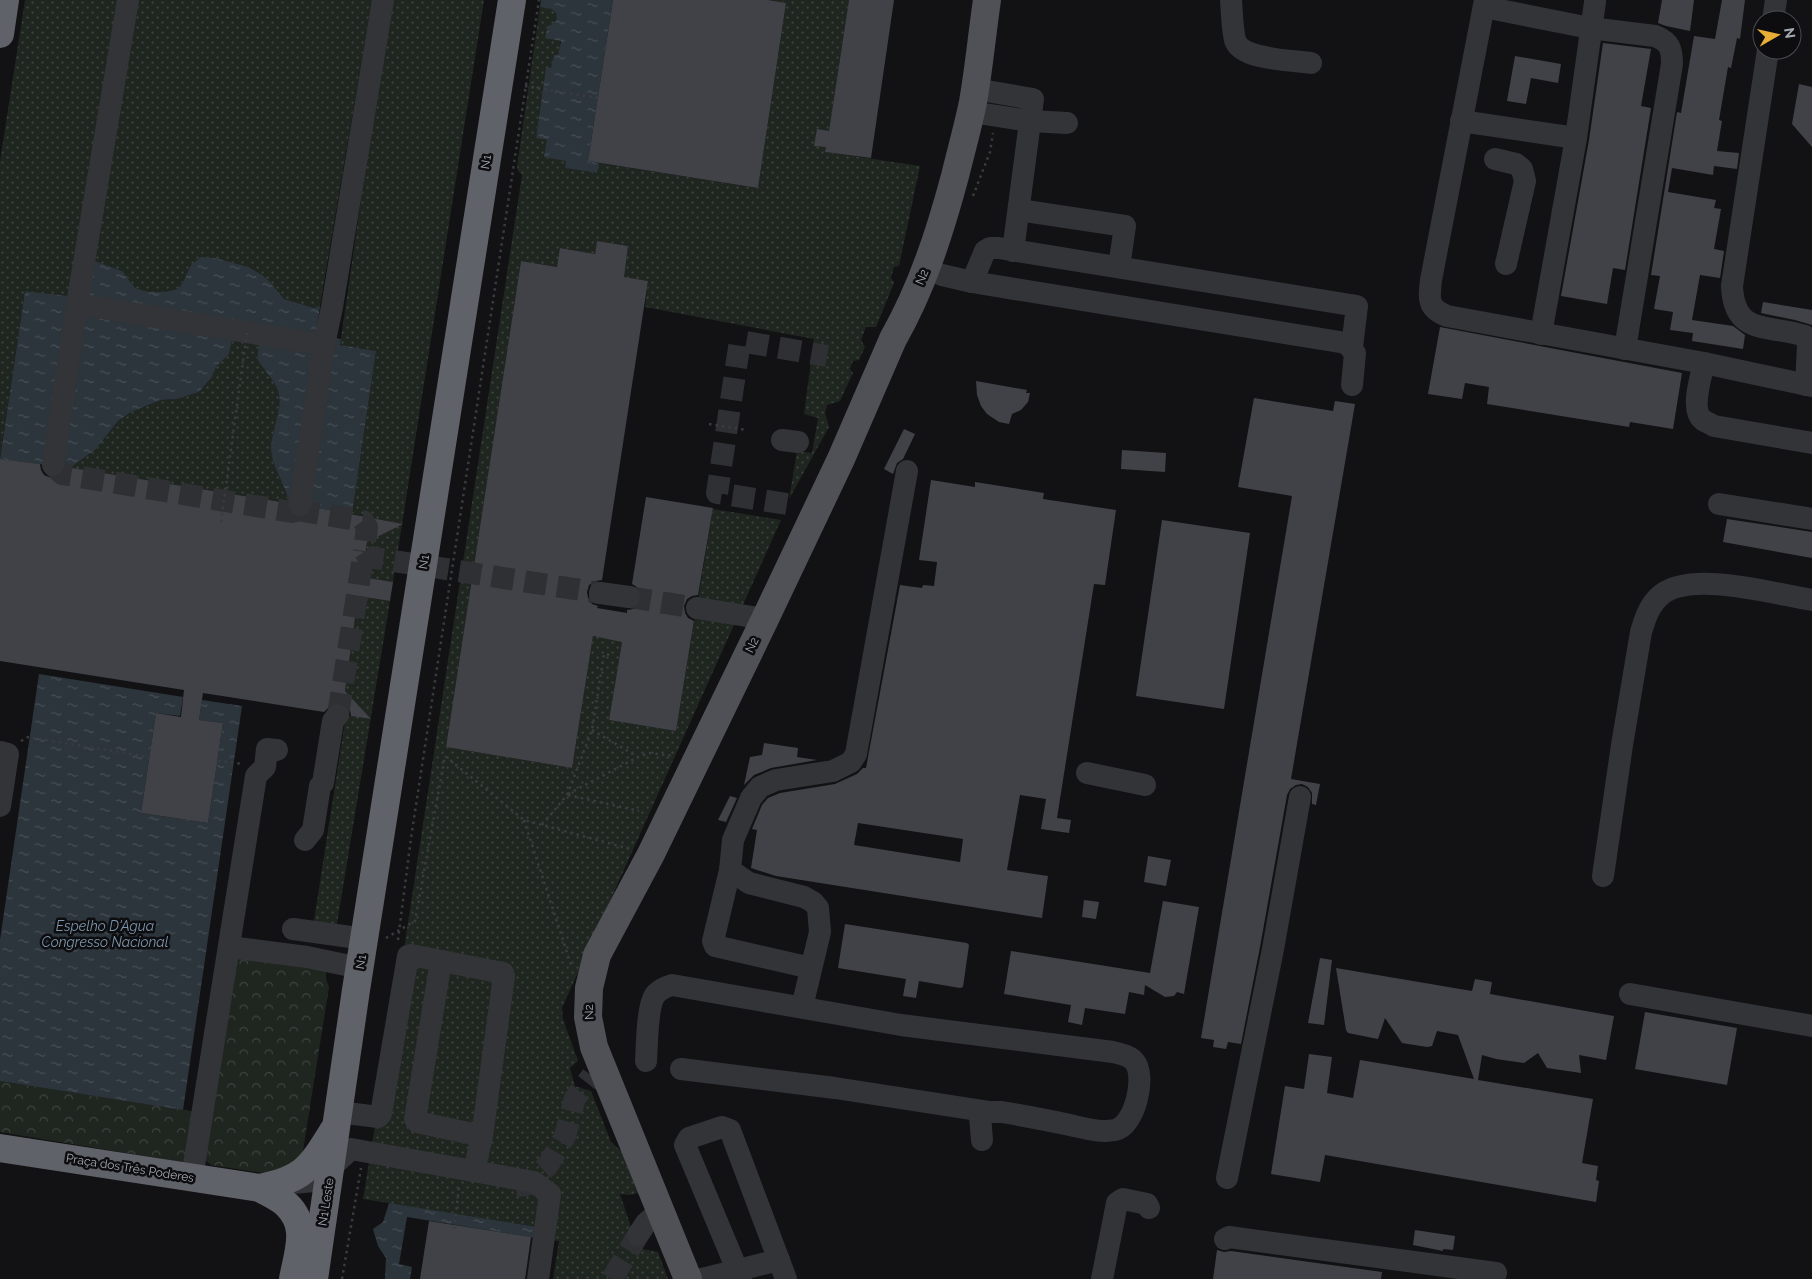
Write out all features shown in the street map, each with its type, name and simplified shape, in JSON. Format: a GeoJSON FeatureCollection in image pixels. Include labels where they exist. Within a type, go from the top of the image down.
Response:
{"type":"FeatureCollection","features":[{"type":"Feature","properties":{"kind":"highway"},"geometry":{"type":"LineString","coordinates":[[0,34],[5,0]]}},
{"type":"Feature","properties":{"kind":"highway","name":"N1"},"geometry":{"type":"LineString","coordinates":[[338,1118],[362,953],[512,0]]}},
{"type":"Feature","properties":{"kind":"highway"},"geometry":{"type":"LineString","coordinates":[[270,1186],[302,1174],[312,1165],[338,1118]]}},
{"type":"Feature","properties":{"kind":"highway","name":"N1 Leste"},"geometry":{"type":"LineString","coordinates":[[314,1279],[338,1118]]}},
{"type":"Feature","properties":{"kind":"highway","name":"Praça dos Três Poderes"},"geometry":{"type":"LineString","coordinates":[[0,1148],[192,1178],[270,1186]]}},
{"type":"Feature","properties":{"kind":"highway","name":"N1 Leste"},"geometry":{"type":"LineString","coordinates":[[270,1186],[297,1217],[301,1236],[293,1279]]}},
{"type":"Feature","properties":{"kind":"main road","name":"N2"},"geometry":{"type":"LineString","coordinates":[[688,1279],[661,1210],[598,1072],[588,1017],[589,988],[597,954],[651,854],[765,618],[841,459],[924,272],[949,197],[973,101],[987,0]]}},
{"type":"Feature","properties":{"kind":"lane"},"geometry":{"type":"LineString","coordinates":[[53,465],[77,304],[128,0]]}},
{"type":"Feature","properties":{"kind":"lane"},"geometry":{"type":"LineString","coordinates":[[300,505],[324,345],[383,0]]}},
{"type":"Feature","properties":{"kind":"lane"},"geometry":{"type":"LineString","coordinates":[[1231,0],[1235,40],[1240,49],[1250,54],[1311,63]]}},
{"type":"Feature","properties":{"kind":"lane"},"geometry":{"type":"LineString","coordinates":[[1541,334],[1576,138],[1595,2]]}},
{"type":"Feature","properties":{"kind":"lane"},"geometry":{"type":"LineString","coordinates":[[1626,349],[1672,64],[1672,52],[1669,44],[1654,36],[1590,28],[1484,4],[1431,280],[1431,305],[1439,313],[1447,316],[1541,334],[1704,363],[1809,386],[1808,345],[1805,336],[1756,326],[1745,320],[1736,310],[1732,301],[1732,286],[1766,60]]}},
{"type":"Feature","properties":{"kind":"lane"},"geometry":{"type":"LineString","coordinates":[[973,101],[1031,110],[1067,124]]}},
{"type":"Feature","properties":{"kind":"lane"},"geometry":{"type":"LineString","coordinates":[[1012,251],[1031,110]]}},
{"type":"Feature","properties":{"kind":"lane"},"geometry":{"type":"LineString","coordinates":[[1461,121],[1576,138]]}},
{"type":"Feature","properties":{"kind":"lane"},"geometry":{"type":"LineString","coordinates":[[1495,159],[1516,164],[1522,169],[1525,181],[1506,264]]}},
{"type":"Feature","properties":{"kind":"lane"},"geometry":{"type":"LineString","coordinates":[[1019,210],[1125,226],[1128,306]]}},
{"type":"Feature","properties":{"kind":"lane"},"geometry":{"type":"LineString","coordinates":[[972,282],[985,251],[990,248],[1357,306],[1352,347]]}},
{"type":"Feature","properties":{"kind":"lane"},"geometry":{"type":"LineString","coordinates":[[942,275],[972,282],[1346,343],[1352,347],[1355,353],[1352,385]]}},
{"type":"Feature","properties":{"kind":"lane"},"geometry":{"type":"LineString","coordinates":[[1171,314],[1174,276]]}},
{"type":"Feature","properties":{"kind":"lane"},"geometry":{"type":"LineString","coordinates":[[1286,333],[1294,296]]}},
{"type":"Feature","properties":{"kind":"lane"},"geometry":{"type":"LineString","coordinates":[[77,304],[324,345]]}},
{"type":"Feature","properties":{"kind":"lane"},"geometry":{"type":"LineString","coordinates":[[1704,363],[1697,398],[1698,411],[1702,420],[1714,426],[1812,443]]}},
{"type":"Feature","properties":{"kind":"lane"},"geometry":{"type":"LineString","coordinates":[[811,968],[715,946],[713,941],[730,870],[733,840],[751,798],[760,787],[776,780],[833,771],[850,762],[856,754],[907,471]]}},
{"type":"Feature","properties":{"kind":"lane"},"geometry":{"type":"LineString","coordinates":[[1719,504],[1812,519]]}},
{"type":"Feature","properties":{"kind":"lane"},"geometry":{"type":"LineString","coordinates":[[1603,876],[1641,632],[1646,617],[1654,603],[1667,591],[1693,583],[1722,584],[1812,600]]}},
{"type":"Feature","properties":{"kind":"lane"},"geometry":{"type":"LineString","coordinates":[[600,593],[629,597]]}},
{"type":"Feature","properties":{"kind":"lane"},"geometry":{"type":"LineString","coordinates":[[697,608],[765,618]]}},
{"type":"Feature","properties":{"kind":"lane"},"geometry":{"type":"LineString","coordinates":[[305,840],[314,830],[320,786],[323,782],[333,721],[338,715]]}},
{"type":"Feature","properties":{"kind":"lane"},"geometry":{"type":"LineString","coordinates":[[192,1178],[256,776],[265,767],[267,749],[277,750]]}},
{"type":"Feature","properties":{"kind":"lane"},"geometry":{"type":"LineString","coordinates":[[0,752],[8,754],[0,806]]}},
{"type":"Feature","properties":{"kind":"lane"},"geometry":{"type":"LineString","coordinates":[[1088,774],[1145,785]]}},
{"type":"Feature","properties":{"kind":"lane"},"geometry":{"type":"LineString","coordinates":[[1227,1178],[1273,949],[1300,797]]}},
{"type":"Feature","properties":{"kind":"lane"},"geometry":{"type":"LineString","coordinates":[[730,870],[749,883],[804,897],[813,902],[818,908],[820,932],[802,1007]]}},
{"type":"Feature","properties":{"kind":"lane"},"geometry":{"type":"LineString","coordinates":[[293,929],[362,953]]}},
{"type":"Feature","properties":{"kind":"lane"},"geometry":{"type":"LineString","coordinates":[[228,947],[289,955],[362,953]]}},
{"type":"Feature","properties":{"kind":"lane"},"geometry":{"type":"LineString","coordinates":[[338,1118],[378,1117],[381,1114],[408,956],[441,960],[503,973],[482,1136],[459,1169]]}},
{"type":"Feature","properties":{"kind":"lane"},"geometry":{"type":"LineString","coordinates":[[441,960],[415,1119],[417,1122],[482,1136]]}},
{"type":"Feature","properties":{"kind":"lane"},"geometry":{"type":"LineString","coordinates":[[646,1061],[648,1030],[654,997],[661,989],[672,985],[901,1025],[1113,1052],[1127,1056],[1134,1061],[1138,1070],[1139,1084],[1137,1100],[1132,1116],[1127,1124],[1117,1130],[1096,1130],[1002,1112],[990,1112],[835,1088],[681,1069]]}},
{"type":"Feature","properties":{"kind":"lane"},"geometry":{"type":"LineString","coordinates":[[1630,994],[1812,1026]]}},
{"type":"Feature","properties":{"kind":"lane"},"geometry":{"type":"LineString","coordinates":[[982,1140],[980,1116],[990,1112]]}},
{"type":"Feature","properties":{"kind":"lane"},"geometry":{"type":"LineString","coordinates":[[702,1279],[739,1275],[782,1270],[730,1130],[722,1127],[689,1138],[685,1145],[739,1275]]}},
{"type":"Feature","properties":{"kind":"lane"},"geometry":{"type":"LineString","coordinates":[[447,1128],[459,1169],[481,1181],[510,1187]]}},
{"type":"Feature","properties":{"kind":"lane"},"geometry":{"type":"LineString","coordinates":[[270,1186],[314,1181],[351,1150],[534,1182],[550,1194],[538,1279]]}},
{"type":"Feature","properties":{"kind":"lane"},"geometry":{"type":"LineString","coordinates":[[1102,1279],[1117,1203],[1123,1200],[1131,1201],[1147,1204],[1150,1208]]}},
{"type":"Feature","properties":{"kind":"lane"},"geometry":{"type":"LineString","coordinates":[[638,1235],[646,1222],[661,1210]]}},
{"type":"Feature","properties":{"kind":"lane"},"geometry":{"type":"LineString","coordinates":[[1225,1238],[1229,1237],[1446,1272],[1496,1273]]}},
{"type":"Feature","properties":{"kind":"path"},"geometry":{"type":"LineString","coordinates":[[398,940],[411,838],[539,0]]}},
{"type":"Feature","properties":{"kind":"path"},"geometry":{"type":"LineString","coordinates":[[543,89],[598,98]]}},
{"type":"Feature","properties":{"kind":"path"},"geometry":{"type":"LineString","coordinates":[[221,522],[247,332]]}},
{"type":"Feature","properties":{"kind":"path"},"geometry":{"type":"LineString","coordinates":[[709,424],[746,430]]}},
{"type":"Feature","properties":{"kind":"path"},"geometry":{"type":"LineString","coordinates":[[542,825],[567,795],[592,730],[604,654],[610,656]]}},
{"type":"Feature","properties":{"kind":"path"},"geometry":{"type":"LineString","coordinates":[[592,730],[638,758]]}},
{"type":"Feature","properties":{"kind":"path"},"geometry":{"type":"LineString","coordinates":[[28,737],[149,757]]}},
{"type":"Feature","properties":{"kind":"path"},"geometry":{"type":"LineString","coordinates":[[567,795],[648,753],[696,760]]}},
{"type":"Feature","properties":{"kind":"path"},"geometry":{"type":"LineString","coordinates":[[362,953],[415,921],[445,756],[524,820],[651,854]]}},
{"type":"Feature","properties":{"kind":"path"},"geometry":{"type":"LineString","coordinates":[[218,761],[234,764]]}},
{"type":"Feature","properties":{"kind":"path"},"geometry":{"type":"LineString","coordinates":[[567,795],[639,811]]}},
{"type":"Feature","properties":{"kind":"path"},"geometry":{"type":"LineString","coordinates":[[524,820],[572,970]]}},
{"type":"Feature","properties":{"kind":"path"},"geometry":{"type":"LineString","coordinates":[[342,1279],[364,1152]]}},
{"type":"Feature","properties":{"kind":"path"},"geometry":{"type":"LineString","coordinates":[[454,1229],[459,1169]]}},
{"type":"Feature","properties":{"kind":"green space"},"geometry":{"type":"Polygon","coordinates":[[[25,0],[118,0],[71,296],[25,291],[0,457],[0,161],[25,0]]]}},
{"type":"Feature","properties":{"kind":"green space"},"geometry":{"type":"Polygon","coordinates":[[[135,0],[372,0],[320,306],[314,308],[284,299],[271,283],[191,265],[178,289],[164,292],[149,292],[135,288],[122,271],[95,261],[135,0]]]}},
{"type":"Feature","properties":{"kind":"green space"},"geometry":{"type":"Polygon","coordinates":[[[390,0],[484,0],[393,582],[362,577],[367,542],[402,524],[352,514],[376,351],[340,345],[390,0]]]}},
{"type":"Feature","properties":{"kind":"green space"},"geometry":{"type":"Polygon","coordinates":[[[769,0],[849,0],[826,152],[920,166],[899,266],[894,267],[891,278],[894,283],[876,327],[866,327],[861,340],[865,347],[859,360],[853,361],[850,369],[853,373],[840,401],[827,405],[825,413],[829,427],[789,499],[797,451],[812,453],[818,418],[804,414],[814,339],[645,307],[648,281],[601,274],[604,256],[626,259],[628,246],[597,241],[595,254],[561,248],[557,267],[521,261],[446,747],[572,768],[593,636],[622,641],[609,720],[676,731],[713,509],[781,520],[562,1008],[563,1019],[578,1061],[570,1068],[575,1086],[591,1091],[611,1142],[622,1152],[638,1193],[630,1195],[620,1194],[638,1248],[658,1252],[668,1279],[553,1279],[559,1241],[542,1239],[544,1228],[363,1199],[404,949],[522,175],[518,171],[517,166],[540,7],[551,9],[556,13],[557,19],[553,24],[559,37],[560,51],[551,68],[546,67],[536,138],[547,140],[566,161],[565,168],[596,173],[599,163],[758,188],[786,3],[769,0]]]}},
{"type":"Feature","properties":{"kind":"green space"},"geometry":{"type":"Polygon","coordinates":[[[235,325],[262,330],[257,359],[275,384],[279,395],[279,410],[271,448],[273,462],[289,503],[70,468],[96,449],[118,421],[131,412],[161,400],[177,399],[199,392],[212,377],[216,367],[229,354],[235,325]]]}},
{"type":"Feature","properties":{"kind":"green space"},"geometry":{"type":"Polygon","coordinates":[[[358,596],[390,601],[336,930],[313,927],[346,715],[370,719],[345,691],[358,596]]]}},
{"type":"Feature","properties":{"kind":"green space"},"geometry":{"type":"Polygon","coordinates":[[[234,952],[326,969],[326,979],[329,987],[301,1163],[276,1175],[211,1165],[202,1157],[234,952]]]}},
{"type":"Feature","properties":{"kind":"green space"},"geometry":{"type":"Polygon","coordinates":[[[0,1081],[197,1112],[187,1162],[0,1132],[0,1081]]]}},
{"type":"Feature","properties":{"kind":"water"},"geometry":{"type":"Polygon","coordinates":[[[541,0],[613,0],[588,161],[599,163],[597,173],[565,168],[566,161],[544,157],[547,140],[536,138],[546,67],[551,68],[554,55],[558,55],[561,41],[545,38],[548,26],[557,19],[556,13],[551,9],[540,7],[541,0]]]}},
{"type":"Feature","properties":{"kind":"water"},"geometry":{"type":"Polygon","coordinates":[[[201,257],[215,258],[248,267],[271,283],[284,299],[314,308],[320,306],[316,335],[341,339],[340,345],[376,351],[352,514],[289,503],[273,462],[271,448],[279,410],[279,395],[275,384],[257,359],[261,330],[235,326],[229,354],[216,367],[212,377],[199,392],[177,399],[161,400],[131,412],[118,421],[96,449],[70,468],[0,459],[25,291],[88,298],[95,261],[122,271],[135,288],[149,292],[164,292],[178,289],[191,265],[201,257]]]}},
{"type":"Feature","properties":{"kind":"water","name":"Espelho D'Agua Congresso Nacional"},"geometry":{"type":"Polygon","coordinates":[[[39,674],[183,697],[180,716],[156,713],[141,813],[208,823],[223,723],[199,720],[202,700],[242,706],[183,1110],[0,1081],[0,940],[39,674]]]}},
{"type":"Feature","properties":{"kind":"water"},"geometry":{"type":"Polygon","coordinates":[[[389,1203],[544,1228],[542,1239],[407,1217],[399,1264],[412,1267],[410,1279],[385,1279],[386,1258],[378,1246],[373,1229],[383,1222],[389,1203]]]}},
{"type":"Feature","properties":{"kind":"building"},"geometry":{"type":"Polygon","coordinates":[[[613,0],[768,0],[786,3],[758,188],[588,161],[613,0]]]}},
{"type":"Feature","properties":{"kind":"building"},"geometry":{"type":"Polygon","coordinates":[[[849,0],[894,0],[871,158],[825,152],[826,147],[814,146],[817,129],[829,131],[849,0]]]}},
{"type":"Feature","properties":{"kind":"building"},"geometry":{"type":"Polygon","coordinates":[[[1662,0],[1694,0],[1690,31],[1658,23],[1662,0]]]}},
{"type":"Feature","properties":{"kind":"building"},"geometry":{"type":"Polygon","coordinates":[[[1722,0],[1745,0],[1740,39],[1737,38],[1731,68],[1728,67],[1719,120],[1722,121],[1717,151],[1739,153],[1737,169],[1714,166],[1713,175],[1672,168],[1668,192],[1716,200],[1714,208],[1721,209],[1714,249],[1724,251],[1720,278],[1700,275],[1692,320],[1733,326],[1745,335],[1743,349],[1692,341],[1693,333],[1670,330],[1673,312],[1654,309],[1660,276],[1651,275],[1677,112],[1681,113],[1694,36],[1715,39],[1722,0]]]}},
{"type":"Feature","properties":{"kind":"building"},"geometry":{"type":"Polygon","coordinates":[[[1603,43],[1651,49],[1641,106],[1651,108],[1625,270],[1613,268],[1607,304],[1561,296],[1589,140],[1603,43]]]}},
{"type":"Feature","properties":{"kind":"building"},"geometry":{"type":"Polygon","coordinates":[[[1515,56],[1561,64],[1558,83],[1531,78],[1526,104],[1507,101],[1515,56]]]}},
{"type":"Feature","properties":{"kind":"building"},"geometry":{"type":"Polygon","coordinates":[[[1799,84],[1812,87],[1812,147],[1792,124],[1799,84]]]}},
{"type":"Feature","properties":{"kind":"building"},"geometry":{"type":"Polygon","coordinates":[[[597,241],[628,246],[624,277],[648,281],[602,580],[595,581],[589,585],[587,592],[592,604],[598,606],[597,608],[627,613],[627,610],[634,609],[640,605],[641,593],[632,584],[646,497],[713,508],[698,595],[687,599],[684,606],[688,618],[694,621],[676,731],[609,720],[622,642],[593,636],[572,768],[446,747],[521,261],[557,267],[560,248],[595,254],[597,241]]]}},
{"type":"Feature","properties":{"kind":"building"},"geometry":{"type":"Polygon","coordinates":[[[1763,302],[1812,310],[1812,325],[1761,313],[1763,302]]]}},
{"type":"Feature","properties":{"kind":"building"},"geometry":{"type":"Polygon","coordinates":[[[1440,327],[1682,373],[1673,429],[1630,422],[1629,427],[1487,404],[1489,387],[1465,383],[1462,399],[1428,394],[1440,327]]]}},
{"type":"Feature","properties":{"kind":"building"},"geometry":{"type":"Polygon","coordinates":[[[976,381],[1027,390],[1026,393],[1030,393],[1028,402],[1021,410],[1012,414],[1009,424],[999,422],[987,414],[981,406],[977,395],[976,381]]]}},
{"type":"Feature","properties":{"kind":"building"},"geometry":{"type":"Polygon","coordinates":[[[1254,398],[1333,411],[1335,401],[1355,404],[1291,779],[1320,784],[1316,805],[1312,804],[1312,793],[1308,787],[1302,784],[1290,789],[1287,795],[1241,1044],[1228,1042],[1226,1049],[1213,1047],[1214,1040],[1201,1038],[1292,496],[1238,487],[1254,398]]]}},
{"type":"Feature","properties":{"kind":"building"},"geometry":{"type":"Polygon","coordinates":[[[904,429],[915,434],[903,459],[897,463],[893,474],[884,469],[904,429]]]}},
{"type":"Feature","properties":{"kind":"building"},"geometry":{"type":"Polygon","coordinates":[[[1122,450],[1166,453],[1165,472],[1121,469],[1122,450]]]}},
{"type":"Feature","properties":{"kind":"building"},"geometry":{"type":"Polygon","coordinates":[[[0,459],[40,464],[44,475],[51,478],[58,477],[64,473],[66,467],[287,503],[288,510],[292,516],[298,518],[305,517],[311,513],[313,507],[403,524],[367,542],[362,577],[393,582],[390,601],[358,596],[345,691],[371,719],[351,716],[347,705],[340,702],[333,703],[324,712],[203,693],[199,720],[223,723],[208,823],[141,813],[156,713],[181,717],[184,690],[0,661],[0,459]]]}},
{"type":"Feature","properties":{"kind":"building"},"geometry":{"type":"Polygon","coordinates":[[[931,480],[975,487],[975,482],[1044,493],[1043,499],[1116,510],[1105,585],[1094,584],[1057,818],[1071,820],[1069,833],[1041,829],[1046,799],[1020,795],[1007,870],[1048,876],[1042,918],[776,876],[751,868],[757,830],[752,829],[762,805],[768,798],[780,793],[835,784],[866,768],[900,585],[922,588],[923,585],[934,586],[937,562],[919,560],[931,480]],[[858,823],[854,845],[960,862],[963,839],[858,823]]]}},
{"type":"Feature","properties":{"kind":"building"},"geometry":{"type":"Polygon","coordinates":[[[1727,519],[1812,532],[1812,558],[1723,542],[1727,519]]]}},
{"type":"Feature","properties":{"kind":"building"},"geometry":{"type":"Polygon","coordinates":[[[1162,520],[1250,533],[1224,709],[1136,696],[1162,520]]]}},
{"type":"Feature","properties":{"kind":"building"},"geometry":{"type":"Polygon","coordinates":[[[764,743],[798,748],[797,757],[817,760],[771,768],[754,775],[744,785],[750,757],[762,755],[764,743]]]}},
{"type":"Feature","properties":{"kind":"building"},"geometry":{"type":"Polygon","coordinates":[[[730,796],[737,798],[726,822],[718,820],[730,796]]]}},
{"type":"Feature","properties":{"kind":"building"},"geometry":{"type":"Polygon","coordinates":[[[1148,856],[1171,860],[1166,886],[1144,882],[1148,856]]]}},
{"type":"Feature","properties":{"kind":"building"},"geometry":{"type":"Polygon","coordinates":[[[1084,900],[1099,902],[1096,919],[1082,917],[1084,900]]]}},
{"type":"Feature","properties":{"kind":"building"},"geometry":{"type":"Polygon","coordinates":[[[1163,901],[1199,907],[1184,994],[1177,992],[1174,996],[1165,997],[1145,985],[1144,995],[1129,992],[1125,1014],[1085,1008],[1082,1025],[1068,1022],[1071,1005],[1004,994],[1011,951],[1150,973],[1163,901]]]}},
{"type":"Feature","properties":{"kind":"building"},"geometry":{"type":"Polygon","coordinates":[[[845,924],[967,943],[969,945],[963,987],[919,981],[916,998],[903,996],[906,979],[838,968],[845,924]]]}},
{"type":"Feature","properties":{"kind":"building"},"geometry":{"type":"Polygon","coordinates":[[[1320,958],[1332,960],[1324,1025],[1308,1023],[1320,958]]]}},
{"type":"Feature","properties":{"kind":"building"},"geometry":{"type":"Polygon","coordinates":[[[1336,968],[1472,991],[1475,979],[1492,982],[1490,994],[1614,1016],[1606,1060],[1579,1055],[1581,1073],[1547,1068],[1538,1053],[1524,1063],[1482,1055],[1478,1080],[1593,1099],[1582,1163],[1598,1166],[1596,1180],[1599,1181],[1596,1202],[1325,1155],[1320,1182],[1271,1174],[1285,1086],[1304,1089],[1309,1054],[1332,1057],[1327,1093],[1353,1098],[1360,1060],[1474,1079],[1458,1035],[1437,1031],[1432,1046],[1427,1047],[1402,1043],[1385,1018],[1378,1039],[1348,1033],[1336,968]]]}},
{"type":"Feature","properties":{"kind":"building"},"geometry":{"type":"Polygon","coordinates":[[[1645,1012],[1737,1028],[1727,1085],[1635,1069],[1645,1012]]]}},
{"type":"Feature","properties":{"kind":"building"},"geometry":{"type":"Polygon","coordinates":[[[429,1221],[531,1237],[525,1279],[420,1279],[429,1221]]]}},
{"type":"Feature","properties":{"kind":"building"},"geometry":{"type":"Polygon","coordinates":[[[1415,1230],[1455,1236],[1453,1250],[1443,1249],[1443,1251],[1413,1245],[1415,1230]]]}},
{"type":"Feature","properties":{"kind":"building"},"geometry":{"type":"Polygon","coordinates":[[[1217,1250],[1382,1272],[1381,1279],[1213,1279],[1217,1250]]]}},
{"type":"Feature","properties":{"kind":"tunnel"},"geometry":{"type":"LineString","coordinates":[[787,504],[717,493],[740,341],[827,356]]}},
{"type":"Feature","properties":{"kind":"tunnel"},"geometry":{"type":"LineString","coordinates":[[53,465],[62,474],[292,512],[297,510],[300,505]]}},
{"type":"Feature","properties":{"kind":"tunnel"},"geometry":{"type":"LineString","coordinates":[[297,510],[363,521],[367,527],[364,551],[368,557],[600,593]]}},
{"type":"Feature","properties":{"kind":"tunnel"},"geometry":{"type":"LineString","coordinates":[[338,715],[364,551]]}},
{"type":"Feature","properties":{"kind":"tunnel"},"geometry":{"type":"LineString","coordinates":[[629,597],[697,608]]}},
{"type":"Feature","properties":{"kind":"tunnel"},"geometry":{"type":"LineString","coordinates":[[516,1186],[526,1185],[548,1165],[565,1136],[575,1098],[592,1076]]}},
{"type":"Feature","properties":{"kind":"tunnel"},"geometry":{"type":"LineString","coordinates":[[612,1279],[638,1235]]}}]}
